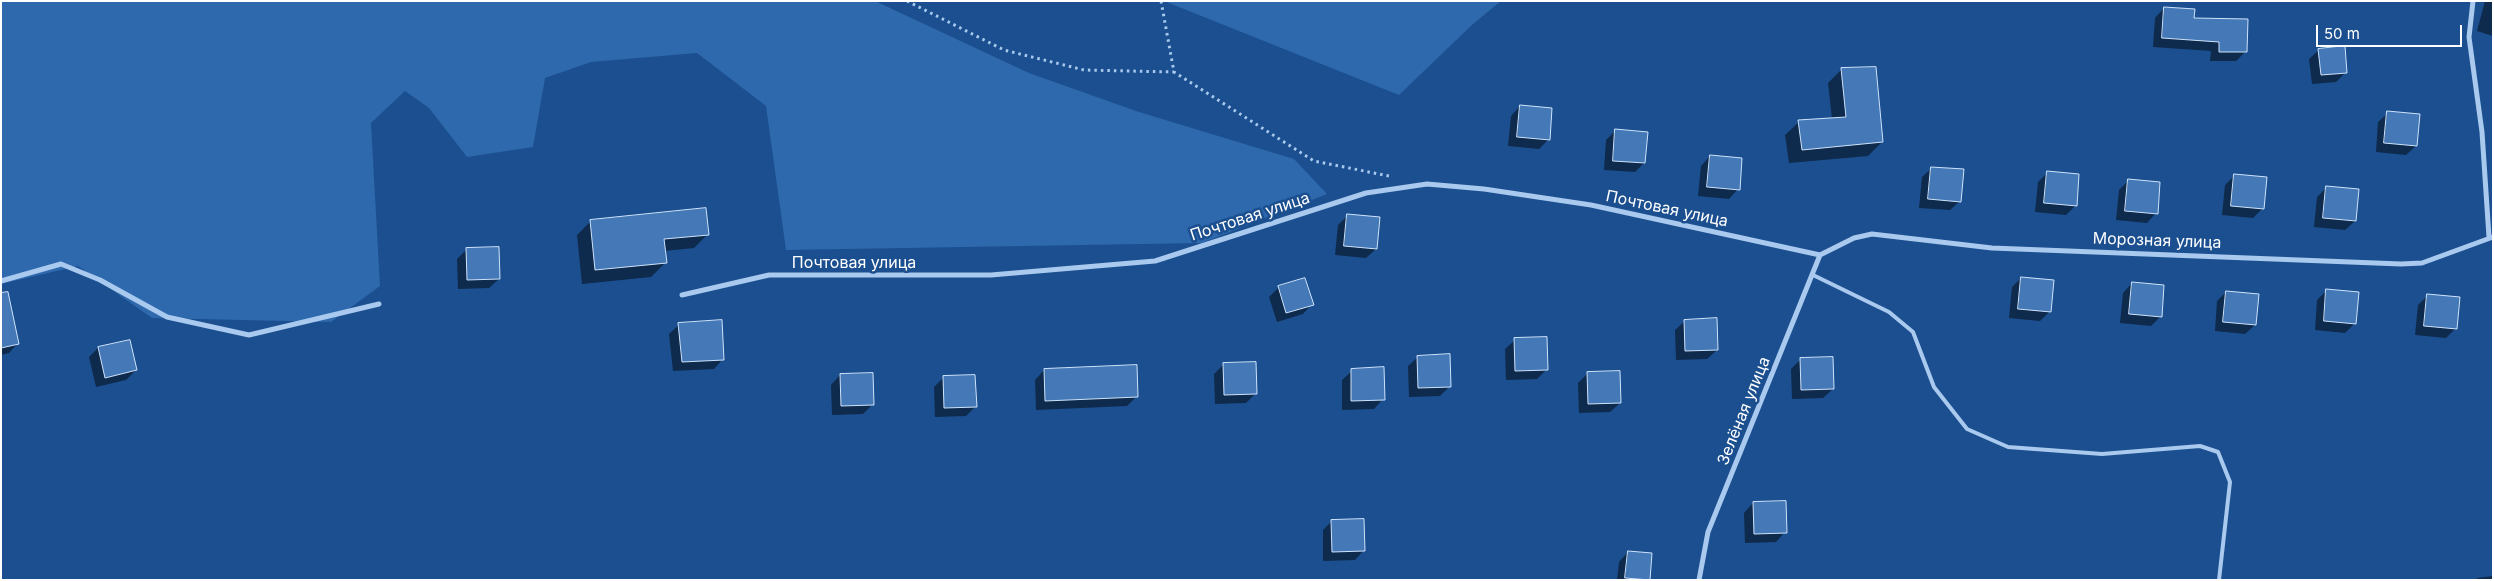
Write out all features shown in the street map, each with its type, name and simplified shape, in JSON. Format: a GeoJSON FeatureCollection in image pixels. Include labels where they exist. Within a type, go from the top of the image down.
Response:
{"type":"FeatureCollection","features":[{"type":"Feature","properties":{"kind":"street"},"geometry":{"type":"LineString","coordinates":[[2473,1],[2469,37],[2482,132],[2491,237]]}},
{"type":"Feature","properties":{"kind":"street","name":"Почтовая улица"},"geometry":{"type":"LineString","coordinates":[[682,295],[769,276],[992,275],[1155,261],[1366,193],[1427,184],[1484,189],[1591,205],[1820,255]]}},
{"type":"Feature","properties":{"kind":"street","name":"Морозная улица"},"geometry":{"type":"LineString","coordinates":[[1820,255],[1854,238],[1872,234],[1992,248],[2393,264],[2422,262],[2491,237]]}},
{"type":"Feature","properties":{"kind":"street","name":"Зелёная улица"},"geometry":{"type":"LineString","coordinates":[[1699,580],[1708,532],[1820,255]]}},
{"type":"Feature","properties":{"kind":"street"},"geometry":{"type":"LineString","coordinates":[[1,281],[61,264],[100,280],[167,317],[249,335],[379,304]]}},
{"type":"Feature","properties":{"kind":"lane"},"geometry":{"type":"LineString","coordinates":[[1813,275],[1889,312],[1914,332],[1934,386],[1966,429],[2008,447],[2102,454],[2200,446],[2218,452],[2230,482],[2219,580]]}},
{"type":"Feature","properties":{"kind":"path"},"geometry":{"type":"LineString","coordinates":[[908,1],[1004,50],[1084,70],[1174,72],[1314,161],[1390,176]]}},
{"type":"Feature","properties":{"kind":"path"},"geometry":{"type":"LineString","coordinates":[[1161,1],[1174,72]]}},
{"type":"Feature","properties":{"kind":"shaded area"},"geometry":{"type":"Polygon","coordinates":[[[1,1],[875,1],[1029,73],[1139,112],[1294,159],[1327,194],[1202,243],[786,250],[766,106],[697,53],[591,62],[545,78],[533,147],[467,157],[429,108],[405,91],[371,123],[380,286],[331,322],[152,318],[78,266],[1,284],[1,1]]]}},
{"type":"Feature","properties":{"kind":"shaded area"},"geometry":{"type":"Polygon","coordinates":[[[1164,1],[1501,1],[1473,24],[1399,95],[1164,1]]]}},
{"type":"Feature","properties":{"kind":"building"},"geometry":{"type":"Polygon","coordinates":[[[2164,7],[2195,9],[2194,18],[2248,19],[2247,52],[2219,52],[2219,42],[2162,38],[2164,7]]]}},
{"type":"Feature","properties":{"kind":"building"},"geometry":{"type":"Polygon","coordinates":[[[2345,46],[2347,73],[2321,75],[2318,49],[2345,46]]]}},
{"type":"Feature","properties":{"kind":"building"},"geometry":{"type":"Polygon","coordinates":[[[1876,67],[1883,142],[1802,150],[1798,120],[1846,117],[1841,68],[1876,67]]]}},
{"type":"Feature","properties":{"kind":"building"},"geometry":{"type":"Polygon","coordinates":[[[1520,105],[1552,108],[1550,140],[1517,137],[1520,105]]]}},
{"type":"Feature","properties":{"kind":"building"},"geometry":{"type":"Polygon","coordinates":[[[2387,111],[2420,114],[2417,146],[2384,143],[2387,111]]]}},
{"type":"Feature","properties":{"kind":"building"},"geometry":{"type":"Polygon","coordinates":[[[1615,129],[1648,132],[1645,163],[1613,161],[1615,129]]]}},
{"type":"Feature","properties":{"kind":"building"},"geometry":{"type":"Polygon","coordinates":[[[1710,155],[1742,158],[1740,190],[1707,187],[1710,155]]]}},
{"type":"Feature","properties":{"kind":"building"},"geometry":{"type":"Polygon","coordinates":[[[1931,167],[1964,169],[1961,202],[1928,199],[1931,167]]]}},
{"type":"Feature","properties":{"kind":"building"},"geometry":{"type":"Polygon","coordinates":[[[2047,171],[2079,174],[2077,206],[2044,203],[2047,171]]]}},
{"type":"Feature","properties":{"kind":"building"},"geometry":{"type":"Polygon","coordinates":[[[2234,174],[2267,177],[2264,209],[2231,206],[2234,174]]]}},
{"type":"Feature","properties":{"kind":"building"},"geometry":{"type":"Polygon","coordinates":[[[2128,179],[2160,182],[2158,214],[2125,211],[2128,179]]]}},
{"type":"Feature","properties":{"kind":"building"},"geometry":{"type":"Polygon","coordinates":[[[2326,186],[2359,189],[2356,221],[2323,218],[2326,186]]]}},
{"type":"Feature","properties":{"kind":"building"},"geometry":{"type":"Polygon","coordinates":[[[706,208],[709,235],[664,239],[667,263],[595,270],[590,220],[706,208]]]}},
{"type":"Feature","properties":{"kind":"building"},"geometry":{"type":"Polygon","coordinates":[[[1347,214],[1380,217],[1377,249],[1344,246],[1347,214]]]}},
{"type":"Feature","properties":{"kind":"building"},"geometry":{"type":"Polygon","coordinates":[[[499,247],[500,279],[467,280],[466,248],[499,247]]]}},
{"type":"Feature","properties":{"kind":"building"},"geometry":{"type":"Polygon","coordinates":[[[2021,277],[2054,280],[2051,312],[2018,309],[2021,277]]]}},
{"type":"Feature","properties":{"kind":"building"},"geometry":{"type":"Polygon","coordinates":[[[1305,278],[1314,305],[1286,313],[1278,286],[1305,278]]]}},
{"type":"Feature","properties":{"kind":"building"},"geometry":{"type":"Polygon","coordinates":[[[2132,282],[2164,285],[2162,317],[2129,314],[2132,282]]]}},
{"type":"Feature","properties":{"kind":"building"},"geometry":{"type":"Polygon","coordinates":[[[2326,289],[2359,292],[2356,324],[2324,321],[2326,289]]]}},
{"type":"Feature","properties":{"kind":"building"},"geometry":{"type":"Polygon","coordinates":[[[2226,291],[2259,294],[2256,325],[2223,322],[2226,291]]]}},
{"type":"Feature","properties":{"kind":"building"},"geometry":{"type":"Polygon","coordinates":[[[8,292],[19,344],[1,348],[1,293],[8,292]]]}},
{"type":"Feature","properties":{"kind":"building"},"geometry":{"type":"Polygon","coordinates":[[[2427,294],[2460,297],[2457,329],[2424,326],[2427,294]]]}},
{"type":"Feature","properties":{"kind":"building"},"geometry":{"type":"Polygon","coordinates":[[[1717,318],[1718,350],[1685,351],[1684,320],[1717,318]]]}},
{"type":"Feature","properties":{"kind":"building"},"geometry":{"type":"Polygon","coordinates":[[[722,320],[724,360],[682,362],[678,323],[722,320]]]}},
{"type":"Feature","properties":{"kind":"building"},"geometry":{"type":"Polygon","coordinates":[[[1547,337],[1548,370],[1515,371],[1514,338],[1547,337]]]}},
{"type":"Feature","properties":{"kind":"building"},"geometry":{"type":"Polygon","coordinates":[[[130,340],[137,370],[105,378],[98,347],[130,340]]]}},
{"type":"Feature","properties":{"kind":"building"},"geometry":{"type":"Polygon","coordinates":[[[1450,354],[1451,387],[1418,388],[1417,356],[1450,354]]]}},
{"type":"Feature","properties":{"kind":"building"},"geometry":{"type":"Polygon","coordinates":[[[1833,357],[1834,389],[1801,390],[1800,358],[1833,357]]]}},
{"type":"Feature","properties":{"kind":"building"},"geometry":{"type":"Polygon","coordinates":[[[1256,362],[1257,394],[1224,395],[1223,363],[1256,362]]]}},
{"type":"Feature","properties":{"kind":"building"},"geometry":{"type":"Polygon","coordinates":[[[1137,365],[1138,397],[1045,401],[1044,369],[1137,365]]]}},
{"type":"Feature","properties":{"kind":"building"},"geometry":{"type":"Polygon","coordinates":[[[1384,367],[1385,400],[1351,401],[1351,369],[1384,367]]]}},
{"type":"Feature","properties":{"kind":"building"},"geometry":{"type":"Polygon","coordinates":[[[1620,371],[1621,403],[1588,404],[1587,372],[1620,371]]]}},
{"type":"Feature","properties":{"kind":"building"},"geometry":{"type":"Polygon","coordinates":[[[873,373],[874,405],[841,406],[840,374],[873,373]]]}},
{"type":"Feature","properties":{"kind":"building"},"geometry":{"type":"Polygon","coordinates":[[[975,375],[977,407],[944,408],[943,376],[975,375]]]}},
{"type":"Feature","properties":{"kind":"building"},"geometry":{"type":"Polygon","coordinates":[[[1786,501],[1787,533],[1754,534],[1753,502],[1786,501]]]}},
{"type":"Feature","properties":{"kind":"building"},"geometry":{"type":"Polygon","coordinates":[[[1364,519],[1365,551],[1332,552],[1331,520],[1364,519]]]}},
{"type":"Feature","properties":{"kind":"building"},"geometry":{"type":"Polygon","coordinates":[[[1628,551],[1652,553],[1650,580],[1625,578],[1628,551]]]}}]}
